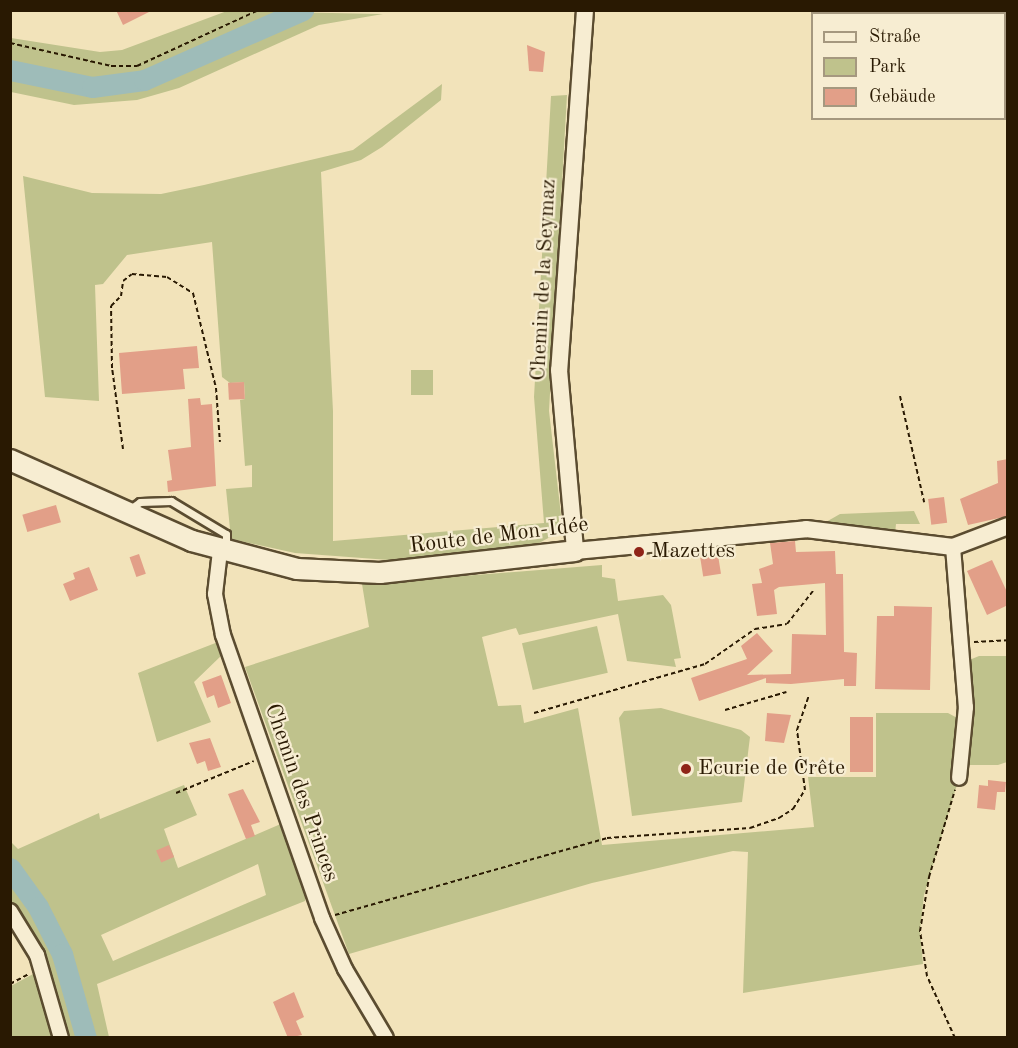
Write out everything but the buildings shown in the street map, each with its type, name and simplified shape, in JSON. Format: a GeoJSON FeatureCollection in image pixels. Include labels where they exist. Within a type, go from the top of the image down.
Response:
{"type":"FeatureCollection","features":[{"type":"Feature","properties":{"kind":"main road","name":"Route de Mon-Idée"},"geometry":{"type":"LineString","coordinates":[[10,460],[223,552],[297,568],[380,573],[575,551]]}},
{"type":"Feature","properties":{"kind":"street","name":"Chemin de la Seymaz"},"geometry":{"type":"LineString","coordinates":[[575,551],[560,370],[585,10]]}},
{"type":"Feature","properties":{"kind":"street","name":"Route de Mon-Idée"},"geometry":{"type":"LineString","coordinates":[[575,551],[806,529],[953,547],[1008,526]]}},
{"type":"Feature","properties":{"kind":"street"},"geometry":{"type":"LineString","coordinates":[[953,547],[966,714],[958,778]]}},
{"type":"Feature","properties":{"kind":"street","name":"Chemin des Princes"},"geometry":{"type":"LineString","coordinates":[[223,552],[217,611],[265,757],[322,918],[345,969],[386,1038]]}},
{"type":"Feature","properties":{"kind":"street"},"geometry":{"type":"LineString","coordinates":[[10,911],[42,968],[61,1038]]}},
{"type":"Feature","properties":{"kind":"lane"},"geometry":{"type":"LineString","coordinates":[[126,512],[140,502],[171,501],[226,534],[223,552]]}},
{"type":"Feature","properties":{"kind":"path"},"geometry":{"type":"LineString","coordinates":[[10,43],[111,66],[136,66],[259,10]]}},
{"type":"Feature","properties":{"kind":"path"},"geometry":{"type":"LineString","coordinates":[[123,449],[112,368],[111,306],[121,296],[123,281],[132,274],[167,277],[193,292],[216,388],[220,442]]}},
{"type":"Feature","properties":{"kind":"path"},"geometry":{"type":"LineString","coordinates":[[900,396],[924,502]]}},
{"type":"Feature","properties":{"kind":"path"},"geometry":{"type":"LineString","coordinates":[[534,712],[705,664],[754,629],[787,624],[813,591]]}},
{"type":"Feature","properties":{"kind":"path"},"geometry":{"type":"LineString","coordinates":[[961,648],[985,640],[1008,640]]}},
{"type":"Feature","properties":{"kind":"path"},"geometry":{"type":"LineString","coordinates":[[725,710],[786,692]]}},
{"type":"Feature","properties":{"kind":"path"},"geometry":{"type":"LineString","coordinates":[[322,918],[607,838],[750,828],[779,818],[793,809],[805,790],[797,730],[809,695]]}},
{"type":"Feature","properties":{"kind":"path"},"geometry":{"type":"LineString","coordinates":[[176,793],[265,757]]}},
{"type":"Feature","properties":{"kind":"path"},"geometry":{"type":"LineString","coordinates":[[955,1038],[927,976],[920,931],[928,877],[958,778]]}},
{"type":"Feature","properties":{"kind":"path"},"geometry":{"type":"LineString","coordinates":[[10,984],[42,968]]}},
{"type":"Feature","properties":{"kind":"green space"},"geometry":{"type":"Polygon","coordinates":[[[227,11],[383,14],[319,25],[179,88],[137,100],[74,105],[11,92],[11,38],[100,52],[122,50],[227,11]]]}},
{"type":"Feature","properties":{"kind":"green space"},"geometry":{"type":"Polygon","coordinates":[[[442,84],[441,100],[382,147],[361,160],[321,172],[333,411],[333,541],[544,523],[534,397],[551,96],[567,95],[549,411],[561,515],[554,535],[537,544],[389,560],[295,553],[231,539],[226,489],[252,487],[252,465],[245,466],[240,400],[245,399],[244,382],[230,383],[222,377],[212,242],[127,255],[103,284],[95,285],[99,401],[45,397],[23,176],[92,193],[161,194],[204,185],[353,150],[442,84]]]}},
{"type":"Feature","properties":{"kind":"green space"},"geometry":{"type":"Polygon","coordinates":[[[411,370],[433,370],[433,395],[411,395],[411,370]]]}},
{"type":"Feature","properties":{"kind":"green space"},"geometry":{"type":"Polygon","coordinates":[[[914,511],[920,524],[896,524],[895,534],[826,522],[840,514],[914,511]]]}},
{"type":"Feature","properties":{"kind":"green space"},"geometry":{"type":"Polygon","coordinates":[[[602,565],[602,577],[615,579],[618,601],[663,595],[671,605],[681,658],[674,659],[676,667],[627,661],[618,614],[519,635],[516,628],[482,637],[498,706],[521,705],[524,723],[578,708],[602,845],[814,827],[808,777],[876,777],[876,713],[948,713],[961,720],[959,778],[924,895],[920,931],[923,964],[743,993],[748,852],[733,851],[592,883],[349,954],[245,667],[369,627],[362,584],[602,565]]]}},
{"type":"Feature","properties":{"kind":"green space"},"geometry":{"type":"Polygon","coordinates":[[[597,626],[608,673],[533,690],[522,643],[597,626]]]}},
{"type":"Feature","properties":{"kind":"green space"},"geometry":{"type":"Polygon","coordinates":[[[218,642],[223,654],[194,682],[211,722],[157,742],[138,673],[218,642]]]}},
{"type":"Feature","properties":{"kind":"green space"},"geometry":{"type":"Polygon","coordinates":[[[979,656],[1007,656],[1007,762],[998,765],[969,765],[967,661],[979,656]]]}},
{"type":"Feature","properties":{"kind":"green space","name":"Ecurie de Crête"},"geometry":{"type":"Polygon","coordinates":[[[661,708],[741,730],[750,737],[742,802],[632,816],[619,718],[624,711],[661,708]]]}},
{"type":"Feature","properties":{"kind":"green space"},"geometry":{"type":"Polygon","coordinates":[[[184,785],[197,815],[164,829],[178,868],[283,823],[306,889],[305,901],[97,984],[109,1037],[68,1037],[48,966],[11,901],[10,841],[18,849],[99,813],[100,819],[184,785]],[[258,864],[101,935],[113,961],[266,895],[258,864]]]}},
{"type":"Feature","properties":{"kind":"green space"},"geometry":{"type":"Polygon","coordinates":[[[35,973],[56,1037],[11,1038],[11,986],[35,973]]]}},
{"type":"Feature","properties":{"kind":"waterway"},"geometry":{"type":"LineString","coordinates":[[10,70],[92,87],[144,80],[303,10]]}},
{"type":"Feature","properties":{"kind":"waterway"},"geometry":{"type":"LineString","coordinates":[[10,868],[38,907],[62,954],[86,1038]]}},
{"type":"Feature","properties":{"kind":"place","name":"Mazettes"},"geometry":{"type":"Point","coordinates":[639,552]}},
{"type":"Feature","properties":{"kind":"place","name":"Ecurie de Crête"},"geometry":{"type":"Point","coordinates":[686,769]}}]}
